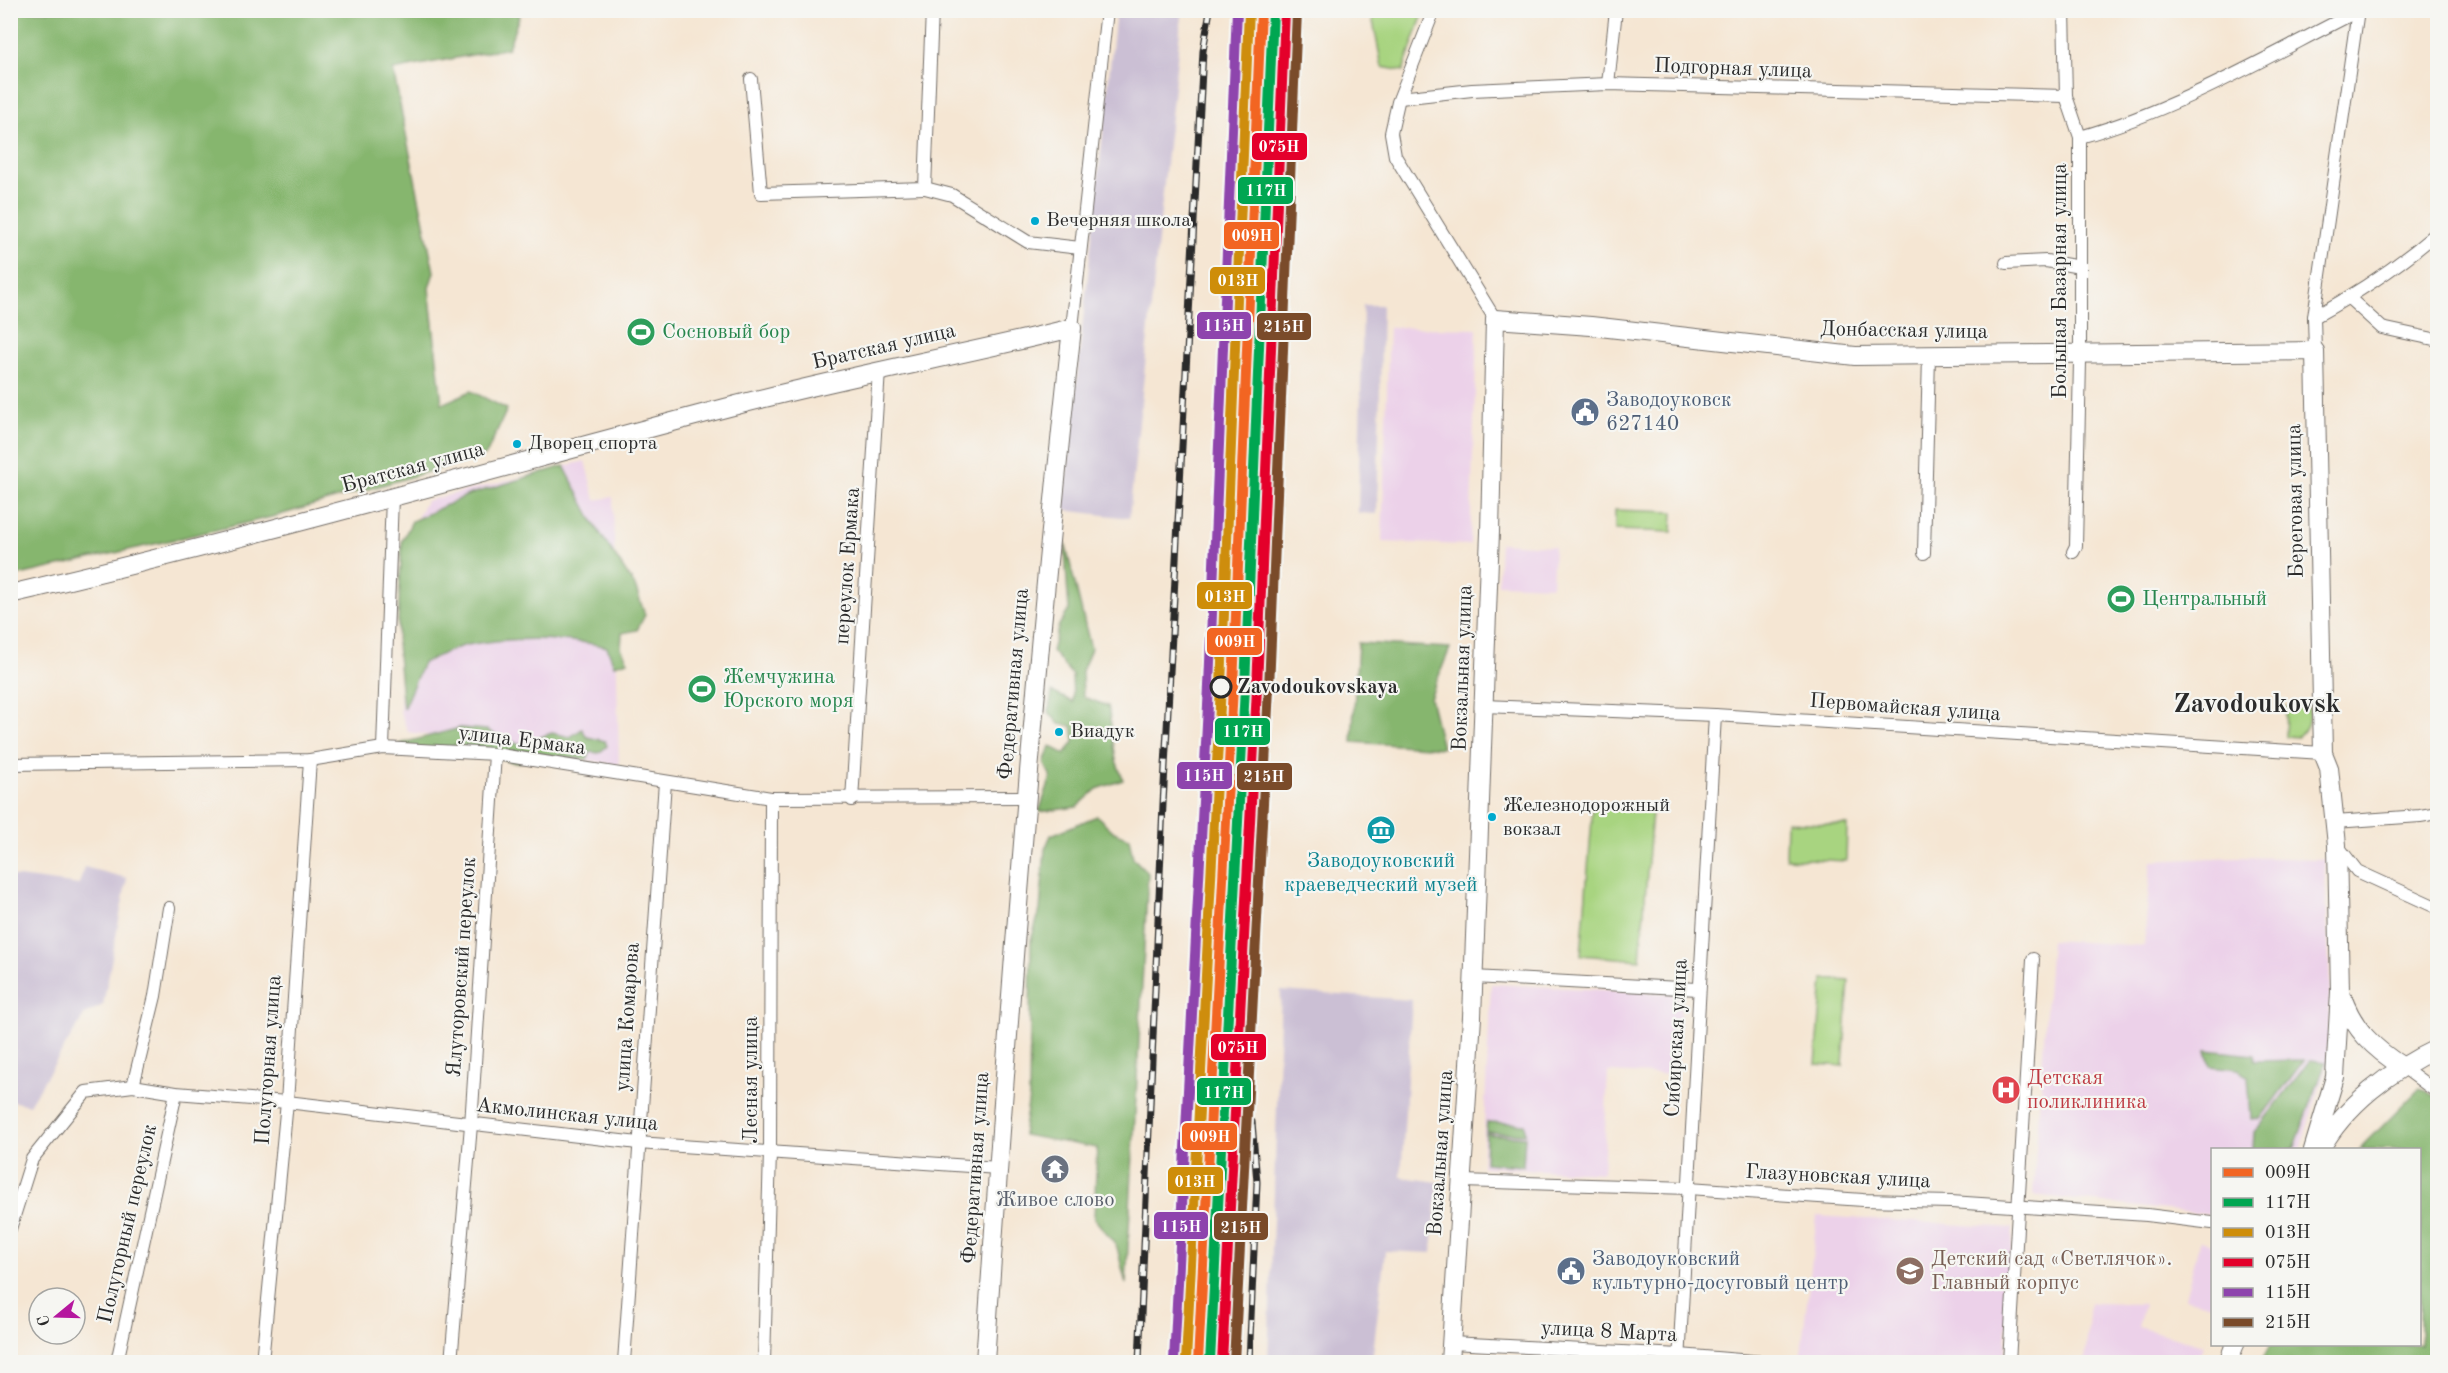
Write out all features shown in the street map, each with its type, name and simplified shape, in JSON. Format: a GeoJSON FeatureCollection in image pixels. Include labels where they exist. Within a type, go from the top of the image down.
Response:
{"type":"FeatureCollection","features":[{"type":"Feature","properties":{"kind":"street"},"geometry":{"type":"LineString","coordinates":[[925,188],[932,10]]}},
{"type":"Feature","properties":{"kind":"street","name":"Федеративная улица"},"geometry":{"type":"LineString","coordinates":[[985,1362],[998,1168],[1051,515],[1107,10]]}},
{"type":"Feature","properties":{"kind":"street"},"geometry":{"type":"LineString","coordinates":[[1434,10],[1400,98],[1391,133],[1395,156],[1494,319]]}},
{"type":"Feature","properties":{"kind":"street"},"geometry":{"type":"LineString","coordinates":[[1608,84],[1616,10]]}},
{"type":"Feature","properties":{"kind":"street","name":"Большая Базарная улица"},"geometry":{"type":"LineString","coordinates":[[2064,10],[2066,96],[2080,137],[2080,355],[2077,518],[2076,546],[2073,552]]}},
{"type":"Feature","properties":{"kind":"street"},"geometry":{"type":"LineString","coordinates":[[2080,137],[2131,121],[2214,83],[2358,11]]}},
{"type":"Feature","properties":{"kind":"street","name":"Береговая улица"},"geometry":{"type":"LineString","coordinates":[[2313,1148],[2335,1077],[2340,992],[2337,845],[2329,768],[2323,753],[2314,317],[2358,11]]}},
{"type":"Feature","properties":{"kind":"street"},"geometry":{"type":"LineString","coordinates":[[751,79],[761,193],[925,188],[952,195],[1028,242],[1080,248]]}},
{"type":"Feature","properties":{"kind":"street","name":"Подгорная улица"},"geometry":{"type":"LineString","coordinates":[[1400,98],[1472,90],[1608,84],[2066,96]]}},
{"type":"Feature","properties":{"kind":"street"},"geometry":{"type":"LineString","coordinates":[[2314,317],[2349,298],[2416,251],[2438,232]]}},
{"type":"Feature","properties":{"kind":"street"},"geometry":{"type":"LineString","coordinates":[[2006,263],[2046,261],[2080,267]]}},
{"type":"Feature","properties":{"kind":"street"},"geometry":{"type":"LineString","coordinates":[[2349,298],[2382,328],[2438,340]]}},
{"type":"Feature","properties":{"kind":"street","name":"Донбасская улица"},"geometry":{"type":"LineString","coordinates":[[1494,319],[1591,326],[1855,356],[2315,351]]}},
{"type":"Feature","properties":{"kind":"street","name":"Вокзальная улица"},"geometry":{"type":"LineString","coordinates":[[1450,1362],[1474,976],[1494,319]]}},
{"type":"Feature","properties":{"kind":"street","name":"Братская улица"},"geometry":{"type":"LineString","coordinates":[[10,594],[135,564],[879,370],[1072,328]]}},
{"type":"Feature","properties":{"kind":"street"},"geometry":{"type":"LineString","coordinates":[[1924,553],[1929,356]]}},
{"type":"Feature","properties":{"kind":"street","name":"переулок Ермака"},"geometry":{"type":"LineString","coordinates":[[852,800],[879,370]]}},
{"type":"Feature","properties":{"kind":"street"},"geometry":{"type":"LineString","coordinates":[[383,748],[392,496]]}},
{"type":"Feature","properties":{"kind":"street","name":"Первомайская улица"},"geometry":{"type":"LineString","coordinates":[[1484,706],[1715,715],[2323,753]]}},
{"type":"Feature","properties":{"kind":"street","name":"Сибирская улица"},"geometry":{"type":"LineString","coordinates":[[1680,1359],[1698,989],[1715,715]]}},
{"type":"Feature","properties":{"kind":"street","name":"улица Ермака"},"geometry":{"type":"LineString","coordinates":[[10,764],[310,760],[383,748],[495,754],[771,798],[852,800],[1028,797]]}},
{"type":"Feature","properties":{"kind":"street","name":"Ялуторовский переулок"},"geometry":{"type":"LineString","coordinates":[[451,1362],[471,1125],[495,754]]}},
{"type":"Feature","properties":{"kind":"street","name":"Полугорная улица"},"geometry":{"type":"LineString","coordinates":[[262,1362],[287,1102],[310,760]]}},
{"type":"Feature","properties":{"kind":"street","name":"улица Комарова"},"geometry":{"type":"LineString","coordinates":[[624,1362],[665,782]]}},
{"type":"Feature","properties":{"kind":"street","name":"Лесная улица"},"geometry":{"type":"LineString","coordinates":[[764,1362],[770,1152],[771,798]]}},
{"type":"Feature","properties":{"kind":"street"},"geometry":{"type":"LineString","coordinates":[[2335,822],[2438,813]]}},
{"type":"Feature","properties":{"kind":"street"},"geometry":{"type":"LineString","coordinates":[[2337,845],[2357,871],[2438,908]]}},
{"type":"Feature","properties":{"kind":"street"},"geometry":{"type":"LineString","coordinates":[[133,1086],[155,996],[169,908]]}},
{"type":"Feature","properties":{"kind":"street"},"geometry":{"type":"LineString","coordinates":[[2009,1362],[2033,958]]}},
{"type":"Feature","properties":{"kind":"street"},"geometry":{"type":"LineString","coordinates":[[1474,976],[1698,989]]}},
{"type":"Feature","properties":{"kind":"street","name":"Береговая улица"},"geometry":{"type":"LineString","coordinates":[[2340,992],[2358,1030],[2378,1052],[2403,1067]]}},
{"type":"Feature","properties":{"kind":"street"},"geometry":{"type":"LineString","coordinates":[[2320,1148],[2340,1119],[2360,1099],[2403,1067],[2438,1048]]}},
{"type":"Feature","properties":{"kind":"street"},"geometry":{"type":"LineString","coordinates":[[2403,1067],[2438,1093]]}},
{"type":"Feature","properties":{"kind":"street","name":"Акмолинская улица"},"geometry":{"type":"LineString","coordinates":[[10,1229],[32,1159],[86,1092],[133,1086],[176,1093],[287,1102],[638,1143],[998,1168]]}},
{"type":"Feature","properties":{"kind":"street","name":"Полугорный переулок"},"geometry":{"type":"LineString","coordinates":[[117,1362],[176,1093]]}},
{"type":"Feature","properties":{"kind":"street","name":"Глазуновская улица"},"geometry":{"type":"LineString","coordinates":[[1462,1180],[1689,1188],[2147,1215],[2211,1222]]}},
{"type":"Feature","properties":{"kind":"street","name":"улица 8 Марта"},"geometry":{"type":"LineString","coordinates":[[1451,1343],[1680,1359],[1764,1362]]}},
{"type":"Feature","properties":{"kind":"street"},"geometry":{"type":"LineString","coordinates":[[2228,1362],[2234,1346]]}},
{"type":"Feature","properties":{"kind":"shaded area"},"geometry":{"type":"Polygon","coordinates":[[[1116,11],[1182,11],[1129,518],[1063,510],[1116,11]]]}},
{"type":"Feature","properties":{"kind":"shaded area"},"geometry":{"type":"Polygon","coordinates":[[[1363,305],[1382,305],[1377,514],[1358,513],[1363,305]]]}},
{"type":"Feature","properties":{"kind":"shaded area"},"geometry":{"type":"Polygon","coordinates":[[[1389,327],[1477,329],[1470,545],[1382,542],[1389,327]]]}},
{"type":"Feature","properties":{"kind":"shaded area"},"geometry":{"type":"Polygon","coordinates":[[[585,461],[595,500],[613,497],[619,765],[408,732],[400,712],[406,538],[426,501],[585,461]]]}},
{"type":"Feature","properties":{"kind":"shaded area"},"geometry":{"type":"Polygon","coordinates":[[[1500,543],[1554,546],[1552,586],[1498,584],[1500,543]]]}},
{"type":"Feature","properties":{"kind":"shaded area"},"geometry":{"type":"Polygon","coordinates":[[[2234,857],[2324,859],[2330,984],[2328,1062],[2300,1148],[2211,1148],[2211,1215],[2033,1195],[2051,940],[2144,946],[2151,861],[2234,857]]]}},
{"type":"Feature","properties":{"kind":"shaded area"},"geometry":{"type":"Polygon","coordinates":[[[84,867],[127,878],[103,1005],[85,1014],[29,1105],[11,1101],[11,876],[79,885],[84,867]]]}},
{"type":"Feature","properties":{"kind":"shaded area"},"geometry":{"type":"Polygon","coordinates":[[[1491,984],[1681,994],[1677,1075],[1608,1072],[1603,1173],[1482,1167],[1491,984]]]}},
{"type":"Feature","properties":{"kind":"shaded area"},"geometry":{"type":"Polygon","coordinates":[[[1281,991],[1412,1000],[1401,1177],[1438,1182],[1432,1253],[1385,1251],[1372,1362],[1268,1362],[1281,991]]]}},
{"type":"Feature","properties":{"kind":"shaded area","name":"Детский сад «Светлячок». Главный корпус"},"geometry":{"type":"Polygon","coordinates":[[[1817,1216],[2013,1228],[2004,1362],[1800,1362],[1817,1216]]]}},
{"type":"Feature","properties":{"kind":"shaded area"},"geometry":{"type":"Polygon","coordinates":[[[2200,1240],[2211,1244],[2211,1305],[2185,1298],[2200,1240]]]}},
{"type":"Feature","properties":{"kind":"shaded area"},"geometry":{"type":"Polygon","coordinates":[[[2090,1303],[2144,1304],[2138,1327],[2203,1345],[2196,1362],[2085,1362],[2090,1303]]]}},
{"type":"Feature","properties":{"kind":"shaded area"},"geometry":{"type":"Polygon","coordinates":[[[1473,1357],[1528,1360],[1528,1362],[1473,1362],[1473,1357]]]}},
{"type":"Feature","properties":{"kind":"green space"},"geometry":{"type":"Polygon","coordinates":[[[10,11],[521,11],[508,48],[393,70],[434,272],[429,288],[442,404],[471,391],[507,409],[486,455],[276,516],[11,577],[10,11]]]}},
{"type":"Feature","properties":{"kind":"green space"},"geometry":{"type":"Polygon","coordinates":[[[1371,11],[1424,11],[1403,71],[1382,67],[1371,11]]]}},
{"type":"Feature","properties":{"kind":"green space"},"geometry":{"type":"Polygon","coordinates":[[[564,466],[596,527],[635,586],[645,615],[637,630],[622,633],[621,648],[628,661],[614,665],[607,647],[574,641],[519,639],[467,645],[450,650],[423,663],[403,709],[397,644],[402,541],[412,521],[468,495],[564,466]]]}},
{"type":"Feature","properties":{"kind":"green space"},"geometry":{"type":"Polygon","coordinates":[[[1615,510],[1673,512],[1672,532],[1615,530],[1615,510]]]}},
{"type":"Feature","properties":{"kind":"green space"},"geometry":{"type":"Polygon","coordinates":[[[1064,539],[1091,649],[1082,671],[1083,697],[1108,706],[1116,760],[1123,780],[1097,789],[1077,807],[1039,812],[1051,777],[1044,763],[1050,746],[1065,754],[1074,742],[1072,726],[1059,724],[1049,712],[1052,692],[1073,702],[1072,675],[1052,651],[1059,625],[1069,610],[1064,539]]]}},
{"type":"Feature","properties":{"kind":"green space"},"geometry":{"type":"Polygon","coordinates":[[[1358,643],[1450,648],[1430,698],[1442,748],[1352,742],[1358,643]]]}},
{"type":"Feature","properties":{"kind":"green space"},"geometry":{"type":"Polygon","coordinates":[[[2286,707],[2309,708],[2307,724],[2298,737],[2285,736],[2286,707]]]}},
{"type":"Feature","properties":{"kind":"green space"},"geometry":{"type":"Polygon","coordinates":[[[460,728],[487,730],[506,741],[520,744],[552,733],[570,737],[582,729],[587,737],[605,741],[607,746],[599,753],[591,752],[587,759],[551,756],[515,763],[464,746],[399,753],[399,744],[460,728]]]}},
{"type":"Feature","properties":{"kind":"green space"},"geometry":{"type":"Polygon","coordinates":[[[1593,807],[1652,812],[1640,960],[1581,955],[1593,807]]]}},
{"type":"Feature","properties":{"kind":"green space"},"geometry":{"type":"Polygon","coordinates":[[[1097,816],[1114,832],[1129,838],[1133,858],[1148,873],[1126,1284],[1117,1247],[1094,1218],[1097,1148],[1023,1135],[1029,1097],[1031,940],[1040,910],[1045,849],[1051,835],[1097,816]]]}},
{"type":"Feature","properties":{"kind":"green space"},"geometry":{"type":"Polygon","coordinates":[[[1787,822],[1847,825],[1846,861],[1786,858],[1787,822]]]}},
{"type":"Feature","properties":{"kind":"green space"},"geometry":{"type":"Polygon","coordinates":[[[1823,979],[1849,981],[1843,1066],[1816,1064],[1823,979]]]}},
{"type":"Feature","properties":{"kind":"green space"},"geometry":{"type":"Polygon","coordinates":[[[2206,1050],[2254,1055],[2254,1061],[2304,1060],[2260,1119],[2251,1119],[2248,1076],[2238,1069],[2210,1066],[2206,1050]]]}},
{"type":"Feature","properties":{"kind":"green space"},"geometry":{"type":"Polygon","coordinates":[[[2310,1060],[2326,1062],[2294,1148],[2253,1148],[2254,1133],[2310,1060]]]}},
{"type":"Feature","properties":{"kind":"green space"},"geometry":{"type":"Polygon","coordinates":[[[2419,1089],[2438,1099],[2437,1362],[2261,1362],[2269,1346],[2421,1346],[2421,1148],[2361,1148],[2419,1089]]]}},
{"type":"Feature","properties":{"kind":"green space"},"geometry":{"type":"Polygon","coordinates":[[[1487,1122],[1525,1124],[1525,1134],[1486,1132],[1487,1122]]]}},
{"type":"Feature","properties":{"kind":"green space"},"geometry":{"type":"Polygon","coordinates":[[[1486,1134],[1525,1137],[1523,1166],[1485,1163],[1486,1134]]]}},
{"type":"Feature","properties":{"kind":"railway"},"geometry":{"type":"LineString","coordinates":[[1139,1362],[1163,804],[1203,51],[1210,10]]}},
{"type":"Feature","properties":{"kind":"railway"},"geometry":{"type":"LineString","coordinates":[[1237,1362],[1246,1035],[1243,857]]}},
{"type":"Feature","properties":{"kind":"railway"},"geometry":{"type":"LineString","coordinates":[[1249,1362],[1257,1182],[1252,1122]]}},
{"type":"Feature","properties":{"kind":"transit line","name":"115Н"},"geometry":{"type":"LineString","coordinates":[[1174,1361],[1209,686],[1237,10]]}},
{"type":"Feature","properties":{"kind":"transit line","name":"013Н"},"geometry":{"type":"LineString","coordinates":[[1186,1361],[1221,686],[1249,10]]}},
{"type":"Feature","properties":{"kind":"transit line","name":"009Н"},"geometry":{"type":"LineString","coordinates":[[1198,1362],[1233,687],[1261,10]]}},
{"type":"Feature","properties":{"kind":"transit line","name":"117Н"},"geometry":{"type":"LineString","coordinates":[[1210,1362],[1245,687],[1273,10]]}},
{"type":"Feature","properties":{"kind":"transit line","name":"075Н"},"geometry":{"type":"LineString","coordinates":[[1222,1362],[1257,688],[1285,11]]}},
{"type":"Feature","properties":{"kind":"transit line","name":"215Н"},"geometry":{"type":"LineString","coordinates":[[1234,1362],[1269,688],[1297,11]]}},
{"type":"Feature","properties":{"kind":"place","name":"Вечерняя школа"},"geometry":{"type":"Point","coordinates":[1035,221]}},
{"type":"Feature","properties":{"kind":"place","name":"Сосновый бор"},"geometry":{"type":"Point","coordinates":[641,332]}},
{"type":"Feature","properties":{"kind":"place","name":"Заводоуковск 627140"},"geometry":{"type":"Point","coordinates":[1585,412]}},
{"type":"Feature","properties":{"kind":"place","name":"Дворец спорта"},"geometry":{"type":"Point","coordinates":[517,444]}},
{"type":"Feature","properties":{"kind":"place","name":"Центральный"},"geometry":{"type":"Point","coordinates":[2121,599]}},
{"type":"Feature","properties":{"kind":"place","name":"Zavodoukovskaya"},"geometry":{"type":"Point","coordinates":[1221,687]}},
{"type":"Feature","properties":{"kind":"place","name":"Жемчужина Юрского моря"},"geometry":{"type":"Point","coordinates":[702,689]}},
{"type":"Feature","properties":{"kind":"place","name":"Виадук"},"geometry":{"type":"Point","coordinates":[1059,732]}},
{"type":"Feature","properties":{"kind":"place","name":"Железнодорожный вокзал"},"geometry":{"type":"Point","coordinates":[1492,817]}},
{"type":"Feature","properties":{"kind":"place","name":"Заводоуковский краеведческий музей"},"geometry":{"type":"Point","coordinates":[1381,830]}},
{"type":"Feature","properties":{"kind":"place","name":"Детская поликлиника"},"geometry":{"type":"Point","coordinates":[2006,1090]}},
{"type":"Feature","properties":{"kind":"place","name":"Живое слово"},"geometry":{"type":"Point","coordinates":[1055,1169]}},
{"type":"Feature","properties":{"kind":"place","name":"Заводоуковский культурно-досуговый центр"},"geometry":{"type":"Point","coordinates":[1571,1271]}},
{"type":"Feature","properties":{"kind":"place","name":"Детский сад «Светлячок». Главный корпус"},"geometry":{"type":"Point","coordinates":[1910,1271]}},
{"type":"Feature","properties":{"kind":"district","name":"Zavodoukovsk"},"geometry":{"type":"Point","coordinates":[2257,704]}}]}
